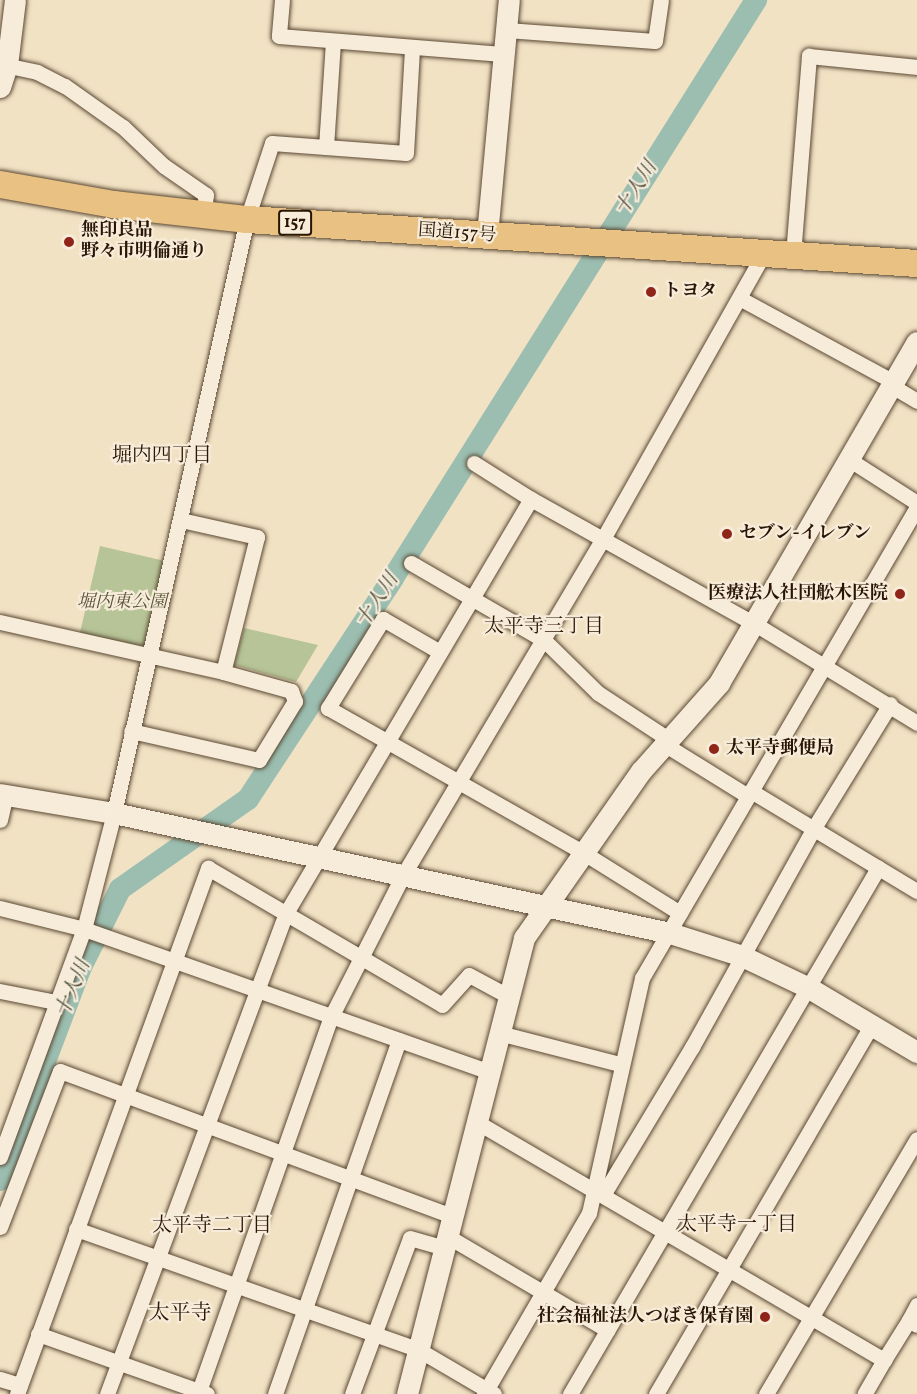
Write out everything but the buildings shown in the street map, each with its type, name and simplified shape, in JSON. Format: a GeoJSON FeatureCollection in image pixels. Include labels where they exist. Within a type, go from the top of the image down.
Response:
{"type":"FeatureCollection","features":[{"type":"Feature","properties":{"kind":"highway","name":"国道157号"},"geometry":{"type":"LineString","coordinates":[[0,184],[247,219],[600,244],[917,262]]}},
{"type":"Feature","properties":{"kind":"street"},"geometry":{"type":"LineString","coordinates":[[0,87],[15,0]]}},
{"type":"Feature","properties":{"kind":"street"},"geometry":{"type":"LineString","coordinates":[[282,0],[279,36],[505,54]]}},
{"type":"Feature","properties":{"kind":"street"},"geometry":{"type":"LineString","coordinates":[[487,235],[509,0]]}},
{"type":"Feature","properties":{"kind":"street"},"geometry":{"type":"LineString","coordinates":[[507,30],[655,41],[661,0]]}},
{"type":"Feature","properties":{"kind":"street"},"geometry":{"type":"LineString","coordinates":[[326,147],[333,42]]}},
{"type":"Feature","properties":{"kind":"street"},"geometry":{"type":"LineString","coordinates":[[0,1157],[55,1002],[92,932],[131,731],[181,520],[247,219],[272,143],[406,153],[412,48]]}},
{"type":"Feature","properties":{"kind":"street"},"geometry":{"type":"LineString","coordinates":[[793,255],[809,56],[917,67]]}},
{"type":"Feature","properties":{"kind":"street"},"geometry":{"type":"LineString","coordinates":[[4,65],[37,72],[66,86],[123,127],[164,166],[206,195],[203,214]]}},
{"type":"Feature","properties":{"kind":"street"},"geometry":{"type":"LineString","coordinates":[[38,1334],[201,1393],[236,1285],[331,1017],[402,877],[604,537],[741,299],[764,253]]}},
{"type":"Feature","properties":{"kind":"street"},"geometry":{"type":"LineString","coordinates":[[741,299],[893,384],[917,401]]}},
{"type":"Feature","properties":{"kind":"street"},"geometry":{"type":"LineString","coordinates":[[407,1394],[475,1121],[524,938],[666,742],[718,683],[755,624],[917,342]]}},
{"type":"Feature","properties":{"kind":"street"},"geometry":{"type":"LineString","coordinates":[[599,1192],[621,1064],[642,978],[917,505],[850,460]]}},
{"type":"Feature","properties":{"kind":"street"},"geometry":{"type":"LineString","coordinates":[[474,463],[531,499],[604,537],[755,624],[823,667],[890,704],[917,723]]}},
{"type":"Feature","properties":{"kind":"street"},"geometry":{"type":"LineString","coordinates":[[107,1394],[205,1124],[286,913],[531,499]]}},
{"type":"Feature","properties":{"kind":"street"},"geometry":{"type":"LineString","coordinates":[[181,520],[257,537],[223,672]]}},
{"type":"Feature","properties":{"kind":"street"},"geometry":{"type":"LineString","coordinates":[[411,563],[544,640],[598,693],[666,742],[812,831],[917,891]]}},
{"type":"Feature","properties":{"kind":"street"},"geometry":{"type":"LineString","coordinates":[[440,652],[383,619],[328,708],[386,744],[459,781],[584,853],[680,913]]}},
{"type":"Feature","properties":{"kind":"street"},"geometry":{"type":"LineString","coordinates":[[0,621],[223,672],[291,691],[294,701],[259,760],[131,731]]}},
{"type":"Feature","properties":{"kind":"street"},"geometry":{"type":"LineString","coordinates":[[76,1229],[418,1350],[488,1393],[589,1214],[599,1192],[742,956],[812,831],[890,704]]}},
{"type":"Feature","properties":{"kind":"street"},"geometry":{"type":"LineString","coordinates":[[0,820],[3,794],[114,813],[402,877],[546,907],[581,911],[670,933],[742,956],[809,988],[917,1052]]}},
{"type":"Feature","properties":{"kind":"street"},"geometry":{"type":"LineString","coordinates":[[0,1378],[19,1389],[208,868],[442,1005],[469,975],[508,996]]}},
{"type":"Feature","properties":{"kind":"street"},"geometry":{"type":"LineString","coordinates":[[570,1394],[878,868]]}},
{"type":"Feature","properties":{"kind":"street"},"geometry":{"type":"LineString","coordinates":[[0,908],[92,932],[489,1072]]}},
{"type":"Feature","properties":{"kind":"street"},"geometry":{"type":"LineString","coordinates":[[0,991],[55,1002]]}},
{"type":"Feature","properties":{"kind":"street"},"geometry":{"type":"LineString","coordinates":[[656,1394],[872,1024]]}},
{"type":"Feature","properties":{"kind":"street"},"geometry":{"type":"LineString","coordinates":[[499,1033],[621,1064]]}},
{"type":"Feature","properties":{"kind":"street"},"geometry":{"type":"LineString","coordinates":[[275,1394],[399,1040]]}},
{"type":"Feature","properties":{"kind":"street"},"geometry":{"type":"LineString","coordinates":[[0,1227],[60,1071],[352,1179],[607,1330]]}},
{"type":"Feature","properties":{"kind":"street"},"geometry":{"type":"LineString","coordinates":[[475,1121],[884,1360]]}},
{"type":"Feature","properties":{"kind":"street"},"geometry":{"type":"LineString","coordinates":[[766,1394],[917,1139]]}},
{"type":"Feature","properties":{"kind":"street"},"geometry":{"type":"LineString","coordinates":[[352,1394],[410,1238],[448,1234]]}},
{"type":"Feature","properties":{"kind":"street"},"geometry":{"type":"LineString","coordinates":[[864,1394],[884,1360],[913,1322],[917,1305]]}},
{"type":"Feature","properties":{"kind":"green space","name":"堀内東公園"},"geometry":{"type":"Polygon","coordinates":[[[100,546],[166,561],[146,650],[80,635],[100,546]]]}},
{"type":"Feature","properties":{"kind":"green space"},"geometry":{"type":"Polygon","coordinates":[[[244,628],[318,645],[296,682],[234,665],[244,628]]]}},
{"type":"Feature","properties":{"kind":"waterway","name":"十人川"},"geometry":{"type":"LineString","coordinates":[[0,1180],[81,967],[120,889],[248,799],[393,578],[756,0]]}},
{"type":"Feature","properties":{"kind":"place","name":"無印良品 野々市明倫通り"},"geometry":{"type":"Point","coordinates":[69,242]}},
{"type":"Feature","properties":{"kind":"place","name":"トヨタ"},"geometry":{"type":"Point","coordinates":[651,292]}},
{"type":"Feature","properties":{"kind":"place","name":"セブン-イレブン"},"geometry":{"type":"Point","coordinates":[727,534]}},
{"type":"Feature","properties":{"kind":"place","name":"医療法人社団舩木医院"},"geometry":{"type":"Point","coordinates":[900,594]}},
{"type":"Feature","properties":{"kind":"place","name":"太平寺郵便局"},"geometry":{"type":"Point","coordinates":[714,749]}},
{"type":"Feature","properties":{"kind":"place","name":"社会福祉法人つばき保育園"},"geometry":{"type":"Point","coordinates":[765,1317]}},
{"type":"Feature","properties":{"kind":"district","name":"堀内四丁目"},"geometry":{"type":"Point","coordinates":[162,456]}},
{"type":"Feature","properties":{"kind":"district","name":"太平寺三丁目"},"geometry":{"type":"Point","coordinates":[544,627]}},
{"type":"Feature","properties":{"kind":"district","name":"太平寺一丁目"},"geometry":{"type":"Point","coordinates":[737,1225]}},
{"type":"Feature","properties":{"kind":"district","name":"太平寺二丁目"},"geometry":{"type":"Point","coordinates":[212,1226]}},
{"type":"Feature","properties":{"kind":"district","name":"太平寺"},"geometry":{"type":"Point","coordinates":[180,1314]}}]}
